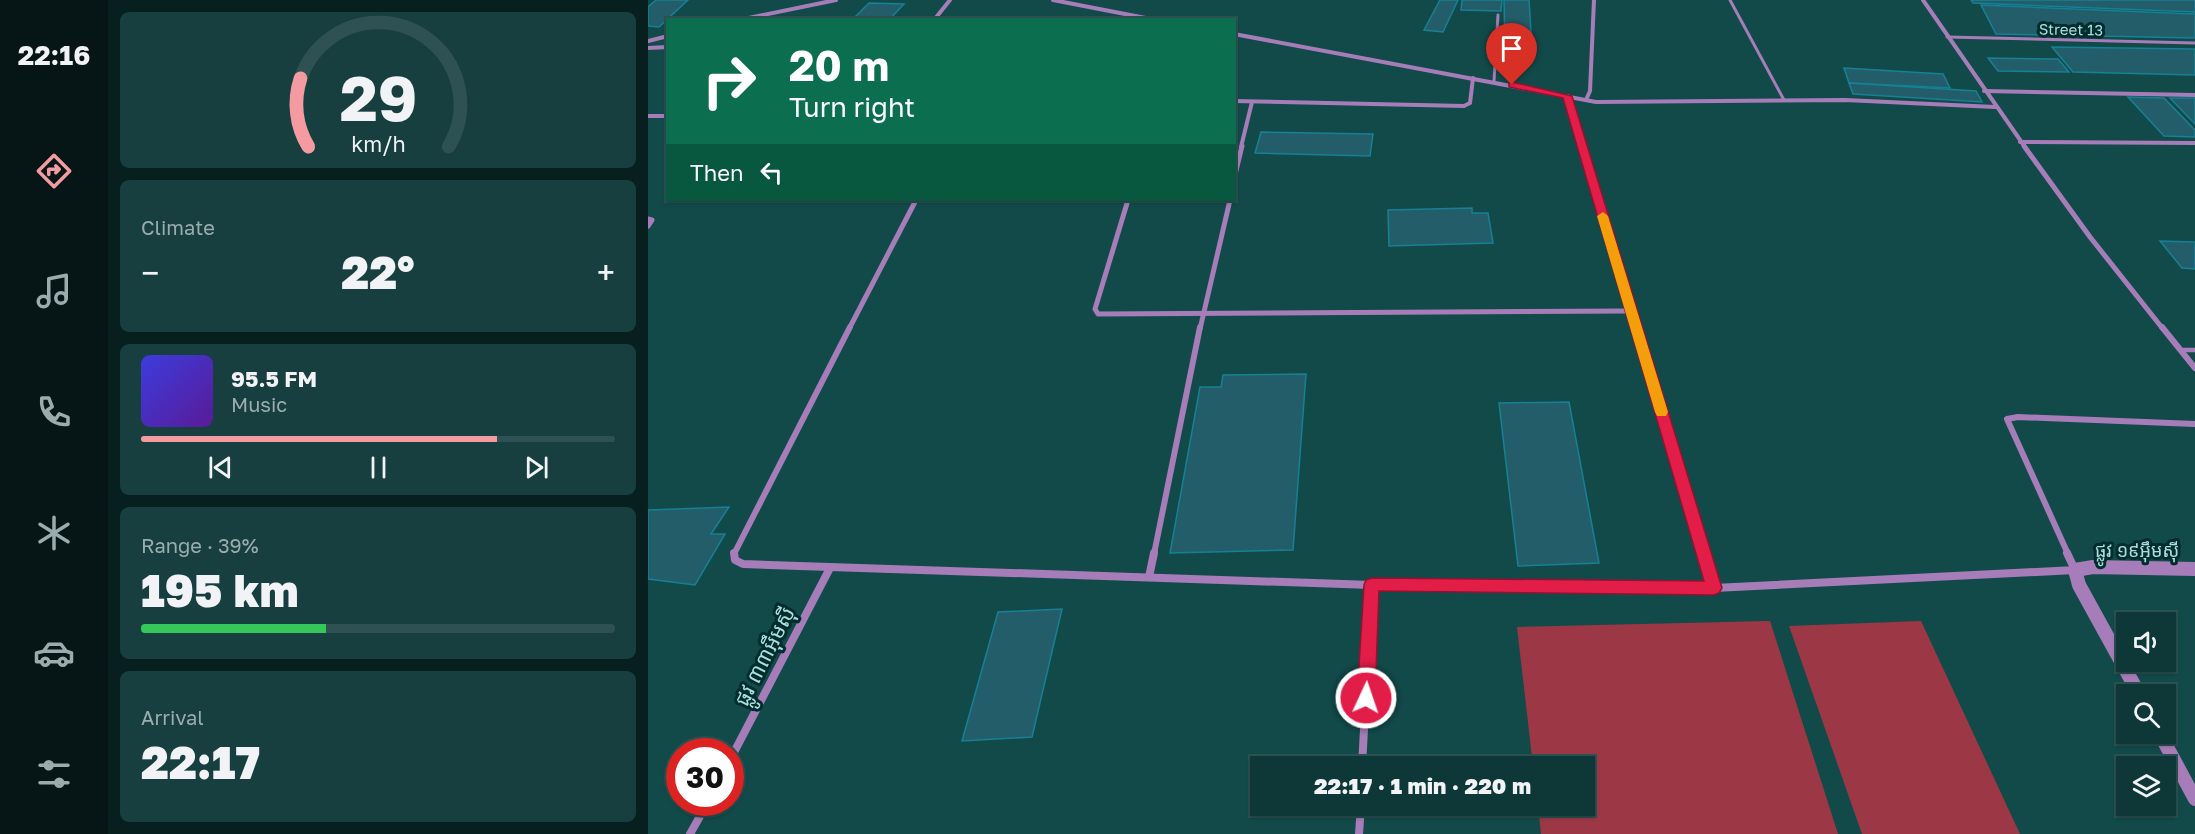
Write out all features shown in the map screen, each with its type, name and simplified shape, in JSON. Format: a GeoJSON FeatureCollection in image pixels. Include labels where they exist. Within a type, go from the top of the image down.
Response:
{"type":"FeatureCollection","features":[{"type":"Feature","properties":{"kind":"street"},"geometry":{"type":"LineString","coordinates":[[749,18],[836,0]]}},
{"type":"Feature","properties":{"kind":"street"},"geometry":{"type":"LineString","coordinates":[[936,18],[950,0]]}},
{"type":"Feature","properties":{"kind":"street"},"geometry":{"type":"LineString","coordinates":[[1053,0],[1145,18]]}},
{"type":"Feature","properties":{"kind":"street"},"geometry":{"type":"LineString","coordinates":[[1079,6],[1085,0]]}},
{"type":"Feature","properties":{"kind":"street"},"geometry":{"type":"LineString","coordinates":[[1586,100],[1590,91],[1594,0]]}},
{"type":"Feature","properties":{"kind":"street"},"geometry":{"type":"LineString","coordinates":[[1923,0],[1995,107],[2090,237],[2195,368]]}},
{"type":"Feature","properties":{"kind":"street"},"geometry":{"type":"LineString","coordinates":[[1236,34],[1604,102],[1845,100],[1995,107]]}},
{"type":"Feature","properties":{"kind":"street"},"geometry":{"type":"LineString","coordinates":[[648,41],[666,36]]}},
{"type":"Feature","properties":{"kind":"street"},"geometry":{"type":"LineString","coordinates":[[648,48],[666,47]]}},
{"type":"Feature","properties":{"kind":"street"},"geometry":{"type":"LineString","coordinates":[[1236,101],[1464,106],[1470,103],[1473,78]]}},
{"type":"Feature","properties":{"kind":"street"},"geometry":{"type":"LineString","coordinates":[[1984,91],[2195,95]]}},
{"type":"Feature","properties":{"kind":"street"},"geometry":{"type":"LineString","coordinates":[[1568,96],[1714,588]]}},
{"type":"Feature","properties":{"kind":"street"},"geometry":{"type":"LineString","coordinates":[[1236,170],[1252,102]]}},
{"type":"Feature","properties":{"kind":"street"},"geometry":{"type":"LineString","coordinates":[[648,116],[666,116]]}},
{"type":"Feature","properties":{"kind":"street"},"geometry":{"type":"LineString","coordinates":[[2020,142],[2195,143]]}},
{"type":"Feature","properties":{"kind":"street"},"geometry":{"type":"LineString","coordinates":[[915,201],[734,552],[735,560],[743,564],[1372,585],[1714,588],[2075,570],[2007,419],[2018,417],[2195,424]]}},
{"type":"Feature","properties":{"kind":"street"},"geometry":{"type":"LineString","coordinates":[[1128,201],[1095,313],[1631,311]]}},
{"type":"Feature","properties":{"kind":"street"},"geometry":{"type":"LineString","coordinates":[[1149,577],[1203,313],[1230,201]]}},
{"type":"Feature","properties":{"kind":"street"},"geometry":{"type":"LineString","coordinates":[[648,219],[652,220],[648,226]]}},
{"type":"Feature","properties":{"kind":"street","name":"ផ្លូវ ១៩អ៊ឹមស៊ី"},"geometry":{"type":"LineString","coordinates":[[2133,684],[2079,585],[2075,570],[2093,567],[2195,569]]}},
{"type":"Feature","properties":{"kind":"street","name":"ផ្លូវ ៣៣អ៊ឹមស៊ី"},"geometry":{"type":"LineString","coordinates":[[741,738],[830,568]]}},
{"type":"Feature","properties":{"kind":"street"},"geometry":{"type":"LineString","coordinates":[[1363,756],[1372,585]]}},
{"type":"Feature","properties":{"kind":"street"},"geometry":{"type":"LineString","coordinates":[[2165,744],[2195,799]]}},
{"type":"Feature","properties":{"kind":"street"},"geometry":{"type":"LineString","coordinates":[[690,834],[700,816]]}},
{"type":"Feature","properties":{"kind":"street"},"geometry":{"type":"LineString","coordinates":[[1359,834],[1360,816]]}},
{"type":"Feature","properties":{"kind":"lane"},"geometry":{"type":"LineString","coordinates":[[1730,0],[1784,100]]}},
{"type":"Feature","properties":{"kind":"lane"},"geometry":{"type":"LineString","coordinates":[[1494,81],[1498,15]]}},
{"type":"Feature","properties":{"kind":"lane","name":"Street 13"},"geometry":{"type":"LineString","coordinates":[[1947,36],[2195,43]]}},
{"type":"Feature","properties":{"kind":"lane"},"geometry":{"type":"LineString","coordinates":[[2180,350],[2195,350]]}},
{"type":"Feature","properties":{"kind":"shaded area"},"geometry":{"type":"Polygon","coordinates":[[[1770,621],[1838,834],[1541,834],[1539,816],[1595,816],[1595,756],[1532,756],[1517,627],[1770,621]]]}},
{"type":"Feature","properties":{"kind":"shaded area"},"geometry":{"type":"Polygon","coordinates":[[[1921,621],[2020,834],[1862,834],[1789,626],[1921,621]]]}},
{"type":"Feature","properties":{"kind":"building"},"geometry":{"type":"Polygon","coordinates":[[[656,0],[688,0],[666,18],[659,27],[648,26],[648,7],[656,0]]]}},
{"type":"Feature","properties":{"kind":"building"},"geometry":{"type":"Polygon","coordinates":[[[1440,0],[1458,0],[1443,32],[1424,30],[1440,0]]]}},
{"type":"Feature","properties":{"kind":"building"},"geometry":{"type":"Polygon","coordinates":[[[1462,0],[1502,0],[1501,11],[1461,10],[1462,0]]]}},
{"type":"Feature","properties":{"kind":"building"},"geometry":{"type":"Polygon","coordinates":[[[1504,0],[1529,0],[1532,47],[1505,46],[1504,0]]]}},
{"type":"Feature","properties":{"kind":"building"},"geometry":{"type":"Polygon","coordinates":[[[1971,0],[2195,0],[2195,12],[1973,3],[1971,0]]]}},
{"type":"Feature","properties":{"kind":"building"},"geometry":{"type":"Polygon","coordinates":[[[869,3],[904,4],[891,18],[854,18],[869,3]]]}},
{"type":"Feature","properties":{"kind":"building"},"geometry":{"type":"Polygon","coordinates":[[[1981,5],[2195,14],[2195,38],[1996,34],[1981,5]]]}},
{"type":"Feature","properties":{"kind":"building"},"geometry":{"type":"Polygon","coordinates":[[[2052,47],[2195,49],[2195,75],[2073,72],[2052,47]]]}},
{"type":"Feature","properties":{"kind":"building"},"geometry":{"type":"Polygon","coordinates":[[[1988,58],[2058,59],[2069,72],[1998,71],[1988,58]]]}},
{"type":"Feature","properties":{"kind":"building"},"geometry":{"type":"Polygon","coordinates":[[[1844,68],[1943,74],[1950,88],[1849,83],[1844,68]]]}},
{"type":"Feature","properties":{"kind":"building"},"geometry":{"type":"Polygon","coordinates":[[[1849,83],[1976,91],[1982,102],[1853,94],[1849,83]]]}},
{"type":"Feature","properties":{"kind":"building"},"geometry":{"type":"Polygon","coordinates":[[[2128,97],[2164,98],[2195,130],[2195,137],[2164,136],[2128,97]]]}},
{"type":"Feature","properties":{"kind":"building"},"geometry":{"type":"Polygon","coordinates":[[[2170,98],[2195,98],[2195,124],[2170,98]]]}},
{"type":"Feature","properties":{"kind":"building"},"geometry":{"type":"Polygon","coordinates":[[[1261,132],[1373,134],[1370,156],[1255,153],[1261,132]]]}},
{"type":"Feature","properties":{"kind":"building"},"geometry":{"type":"Polygon","coordinates":[[[1472,208],[1472,213],[1488,213],[1493,243],[1389,246],[1388,210],[1472,208]]]}},
{"type":"Feature","properties":{"kind":"building"},"geometry":{"type":"Polygon","coordinates":[[[2160,241],[2195,242],[2195,269],[2182,268],[2160,241]]]}},
{"type":"Feature","properties":{"kind":"building"},"geometry":{"type":"Polygon","coordinates":[[[1306,374],[1293,550],[1170,553],[1200,387],[1221,387],[1223,375],[1306,374]]]}},
{"type":"Feature","properties":{"kind":"building"},"geometry":{"type":"Polygon","coordinates":[[[1569,402],[1599,563],[1518,566],[1499,403],[1569,402]]]}},
{"type":"Feature","properties":{"kind":"building"},"geometry":{"type":"Polygon","coordinates":[[[729,507],[711,534],[725,534],[695,585],[648,579],[648,510],[729,507]]]}},
{"type":"Feature","properties":{"kind":"building"},"geometry":{"type":"Polygon","coordinates":[[[1062,609],[1032,737],[962,741],[998,612],[1062,609]]]}},
{"type":"Feature","properties":{"kind":"slow traffic"},"geometry":{"type":"LineString","coordinates":[[1603,216],[1661,412]]}},
{"type":"Feature","properties":{"kind":"route"},"geometry":{"type":"LineString","coordinates":[[1366,698],[1372,585],[1714,588],[1568,96],[1512,85]]}}]}
